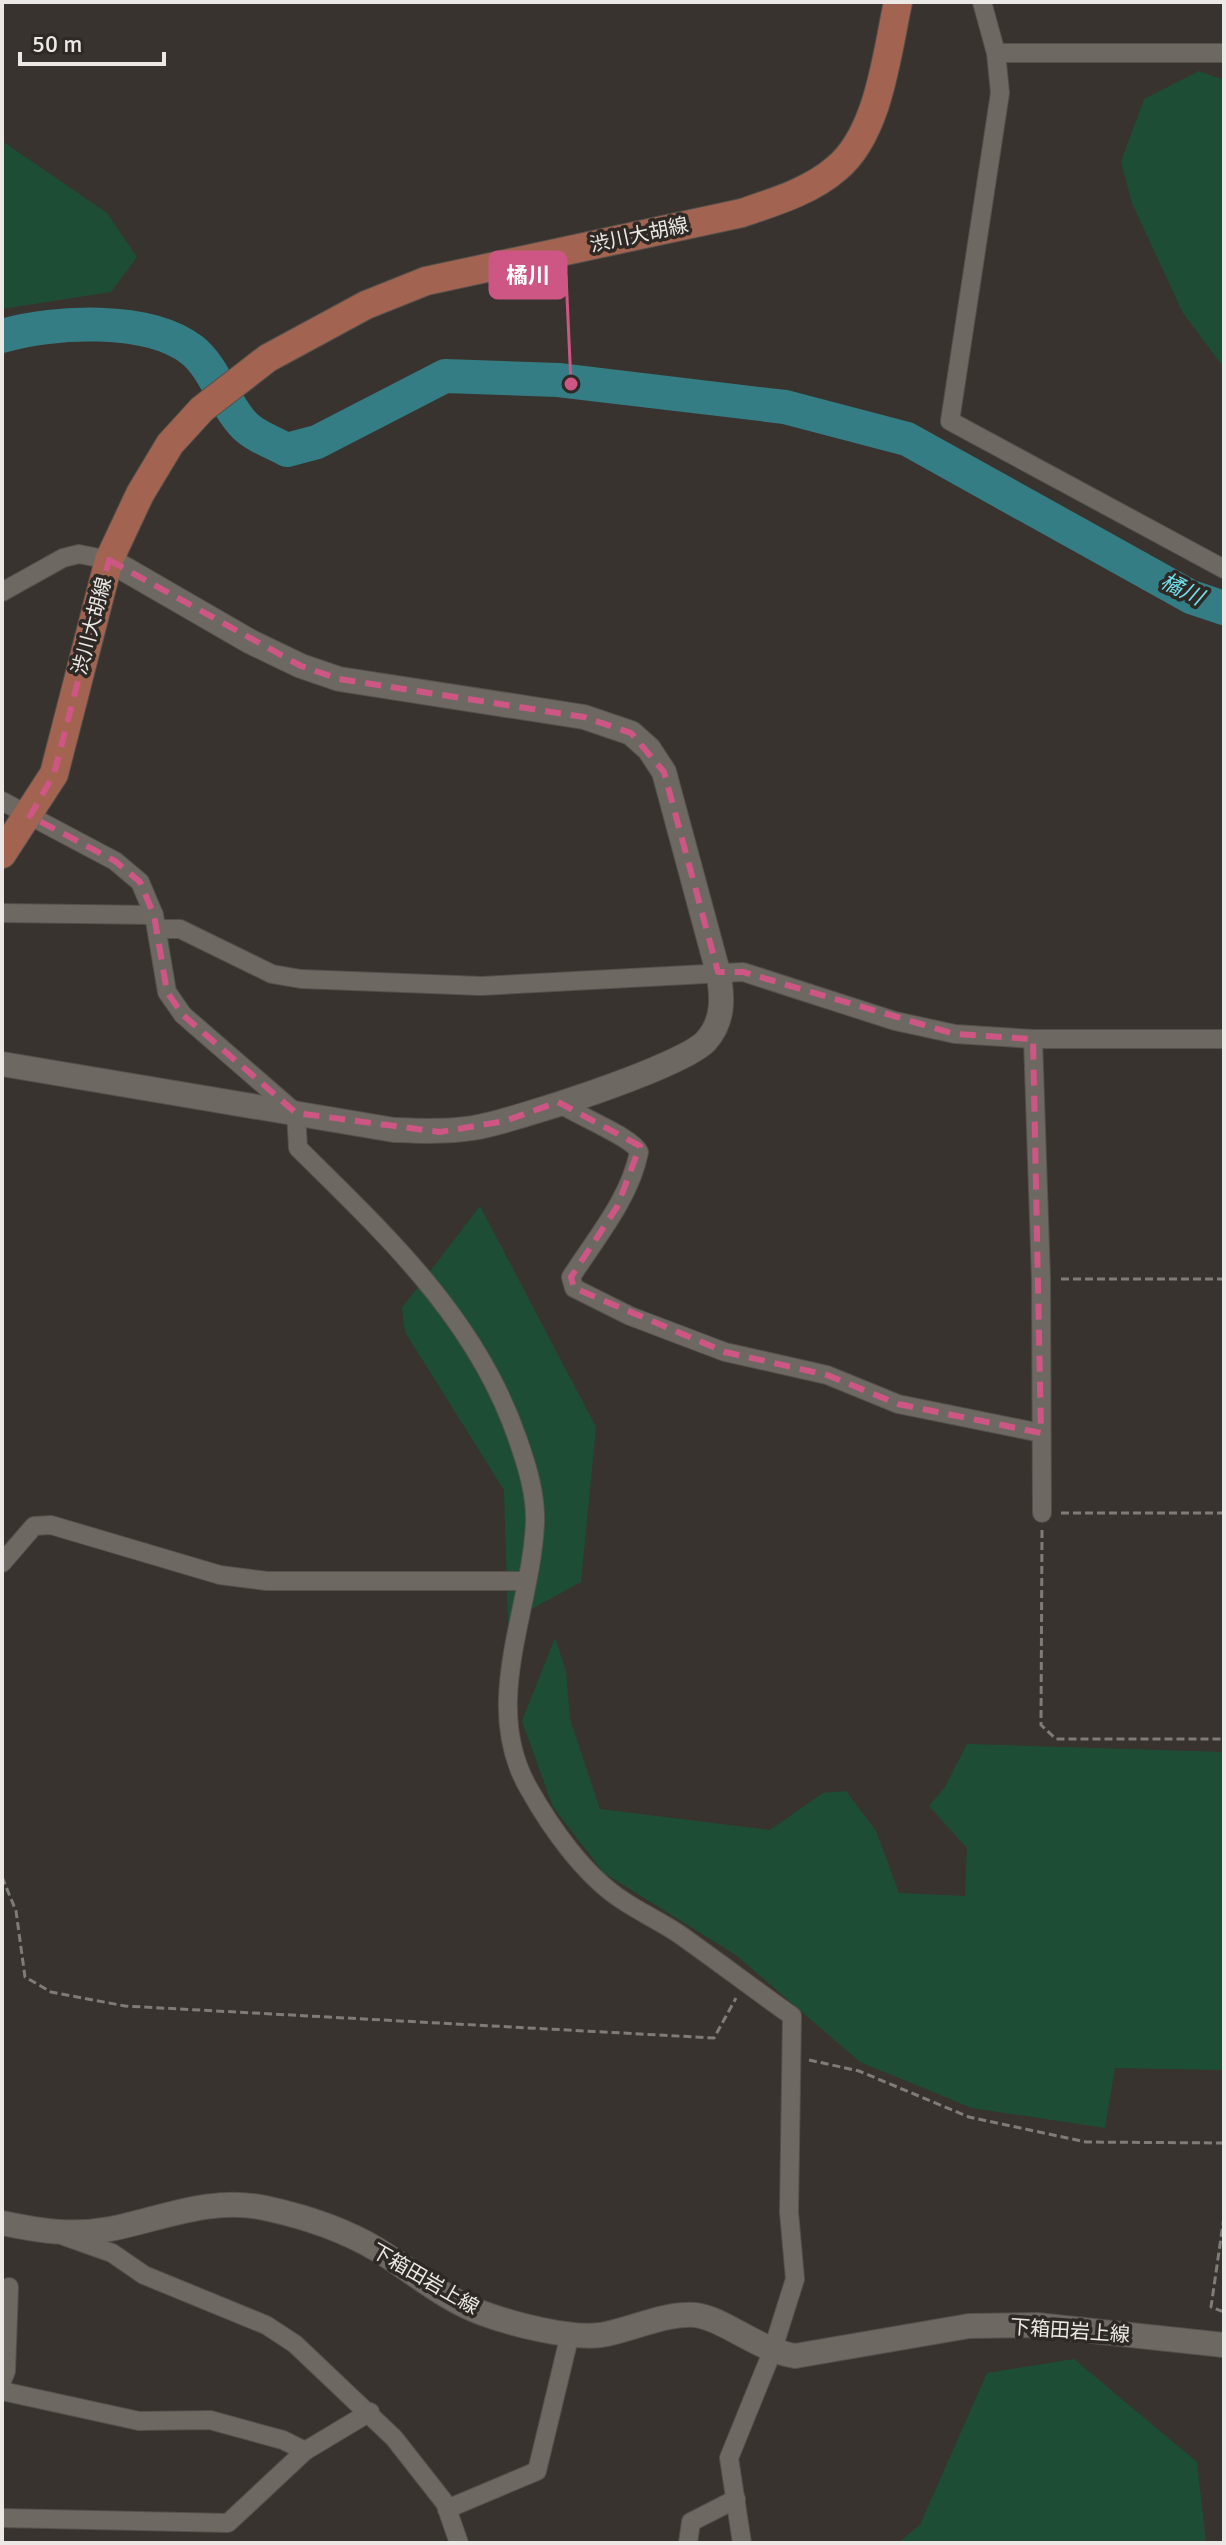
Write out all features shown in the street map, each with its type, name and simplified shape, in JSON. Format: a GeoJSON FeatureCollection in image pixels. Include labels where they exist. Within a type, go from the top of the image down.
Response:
{"type":"FeatureCollection","features":[{"type":"Feature","properties":{"kind":"main road","name":"渋川大胡線"},"geometry":{"type":"LineString","coordinates":[[2,854],[30,816],[54,774],[109,560],[140,494],[170,444],[202,409],[268,358],[366,305],[426,281],[742,213],[791,196],[838,168],[864,131],[880,87],[898,2]]}},
{"type":"Feature","properties":{"kind":"street"},"geometry":{"type":"LineString","coordinates":[[982,2],[996,53],[1000,93],[950,421],[1224,569]]}},
{"type":"Feature","properties":{"kind":"street"},"geometry":{"type":"LineString","coordinates":[[996,53],[1224,53]]}},
{"type":"Feature","properties":{"kind":"street"},"geometry":{"type":"LineString","coordinates":[[2,592],[63,558],[79,554],[109,560],[301,666],[339,679],[584,717],[631,733],[649,749],[664,772],[722,994],[720,1019],[707,1041],[675,1062],[505,1121],[440,1132],[394,1130],[2,1064]]}},
{"type":"Feature","properties":{"kind":"street"},"geometry":{"type":"LineString","coordinates":[[2,801],[115,861],[140,882],[156,922],[167,992],[183,1015],[296,1113],[298,1148],[408,1257],[445,1303],[476,1350],[511,1419],[530,1475],[535,1522],[507,1696],[510,1746],[528,1788],[590,1872],[619,1899],[676,1933],[792,2016],[789,2212],[795,2279],[772,2352],[729,2458],[742,2543]]}},
{"type":"Feature","properties":{"kind":"street"},"geometry":{"type":"LineString","coordinates":[[2,913],[156,922],[180,929],[272,974],[301,979],[481,986],[743,972],[895,1021],[955,1034],[1033,1039],[1224,1039]]}},
{"type":"Feature","properties":{"kind":"street"},"geometry":{"type":"LineString","coordinates":[[1033,1039],[1041,1279],[1042,1513]]}},
{"type":"Feature","properties":{"kind":"street"},"geometry":{"type":"LineString","coordinates":[[558,1102],[577,1116],[633,1143],[639,1152],[635,1169],[617,1207],[571,1277],[574,1288],[630,1316],[725,1352],[827,1375],[898,1404],[1041,1433]]}},
{"type":"Feature","properties":{"kind":"street"},"geometry":{"type":"LineString","coordinates":[[2,1563],[34,1526],[51,1525],[220,1575],[267,1581],[526,1581]]}},
{"type":"Feature","properties":{"kind":"street","name":"下箱田岩上線"},"geometry":{"type":"LineString","coordinates":[[2,2223],[57,2233],[110,2229],[189,2208],[232,2205],[265,2208],[334,2229],[376,2249],[442,2293],[479,2312],[570,2334],[601,2335],[679,2314],[700,2316],[772,2352],[795,2356],[969,2326],[1037,2325],[1224,2345]]}},
{"type":"Feature","properties":{"kind":"street"},"geometry":{"type":"LineString","coordinates":[[57,2233],[112,2253],[144,2275],[266,2325],[295,2344],[370,2412],[447,2509],[459,2543]]}},
{"type":"Feature","properties":{"kind":"street"},"geometry":{"type":"LineString","coordinates":[[2,2381],[6,2371],[9,2287]]}},
{"type":"Feature","properties":{"kind":"street"},"geometry":{"type":"LineString","coordinates":[[447,2509],[537,2471],[570,2334]]}},
{"type":"Feature","properties":{"kind":"street"},"geometry":{"type":"LineString","coordinates":[[2,2391],[65,2408],[139,2421],[210,2420],[283,2440],[305,2451]]}},
{"type":"Feature","properties":{"kind":"street"},"geometry":{"type":"LineString","coordinates":[[2,2518],[228,2523],[305,2451],[370,2412]]}},
{"type":"Feature","properties":{"kind":"street"},"geometry":{"type":"LineString","coordinates":[[688,2543],[691,2522],[736,2499]]}},
{"type":"Feature","properties":{"kind":"street"},"geometry":{"type":"LineString","coordinates":[[228,2523],[230,2543]]}},
{"type":"Feature","properties":{"kind":"path"},"geometry":{"type":"LineString","coordinates":[[1041,1279],[1224,1279]]}},
{"type":"Feature","properties":{"kind":"path"},"geometry":{"type":"LineString","coordinates":[[1224,1513],[1042,1513],[1041,1725],[1056,1739],[1224,1739]]}},
{"type":"Feature","properties":{"kind":"path"},"geometry":{"type":"LineString","coordinates":[[2,1877],[16,1911],[25,1977],[51,1992],[125,2006],[714,2038],[745,1983]]}},
{"type":"Feature","properties":{"kind":"path"},"geometry":{"type":"LineString","coordinates":[[793,2056],[859,2071],[969,2117],[1086,2142],[1224,2143]]}},
{"type":"Feature","properties":{"kind":"path"},"geometry":{"type":"LineString","coordinates":[[1224,2217],[1211,2307],[1224,2312]]}},
{"type":"Feature","properties":{"kind":"highlighted area"},"geometry":{"type":"Polygon","coordinates":[[[109,560],[301,666],[339,679],[584,717],[631,733],[664,772],[718,972],[743,972],[955,1034],[1033,1039],[1041,1433],[898,1404],[827,1375],[725,1352],[574,1288],[571,1277],[617,1207],[640,1146],[558,1102],[505,1121],[440,1132],[296,1113],[183,1015],[167,992],[154,915],[140,882],[115,861],[30,816],[54,774],[109,560]]]}},
{"type":"Feature","properties":{"kind":"green space"},"geometry":{"type":"Polygon","coordinates":[[[1199,71],[1224,80],[1224,368],[1183,313],[1132,203],[1121,162],[1144,99],[1199,71]]]}},
{"type":"Feature","properties":{"kind":"green space"},"geometry":{"type":"Polygon","coordinates":[[[2,141],[107,213],[137,257],[111,292],[2,309],[2,141]]]}},
{"type":"Feature","properties":{"kind":"green space"},"geometry":{"type":"Polygon","coordinates":[[[480,1206],[596,1427],[581,1582],[508,1622],[504,1490],[405,1332],[402,1308],[480,1206]]]}},
{"type":"Feature","properties":{"kind":"green space"},"geometry":{"type":"Polygon","coordinates":[[[555,1638],[566,1671],[570,1719],[600,1809],[770,1830],[823,1793],[846,1791],[876,1831],[899,1893],[965,1896],[967,1848],[929,1806],[945,1787],[967,1744],[1224,1752],[1224,2070],[1115,2068],[1105,2128],[972,2108],[860,2062],[736,1955],[604,1873],[553,1807],[522,1721],[555,1638]]]}},
{"type":"Feature","properties":{"kind":"green space"},"geometry":{"type":"Polygon","coordinates":[[[1074,2359],[1197,2462],[1206,2543],[898,2543],[920,2525],[987,2373],[1074,2359]]]}},
{"type":"Feature","properties":{"kind":"waterway","name":"橘川"},"geometry":{"type":"LineString","coordinates":[[2,336],[47,327],[100,325],[151,331],[173,339],[200,358],[245,426],[287,450],[317,442],[445,376],[558,380],[785,407],[907,439],[1191,597],[1224,608]]}},
{"type":"Feature","properties":{"kind":"place","name":"橘川"},"geometry":{"type":"Point","coordinates":[571,384]}}]}
